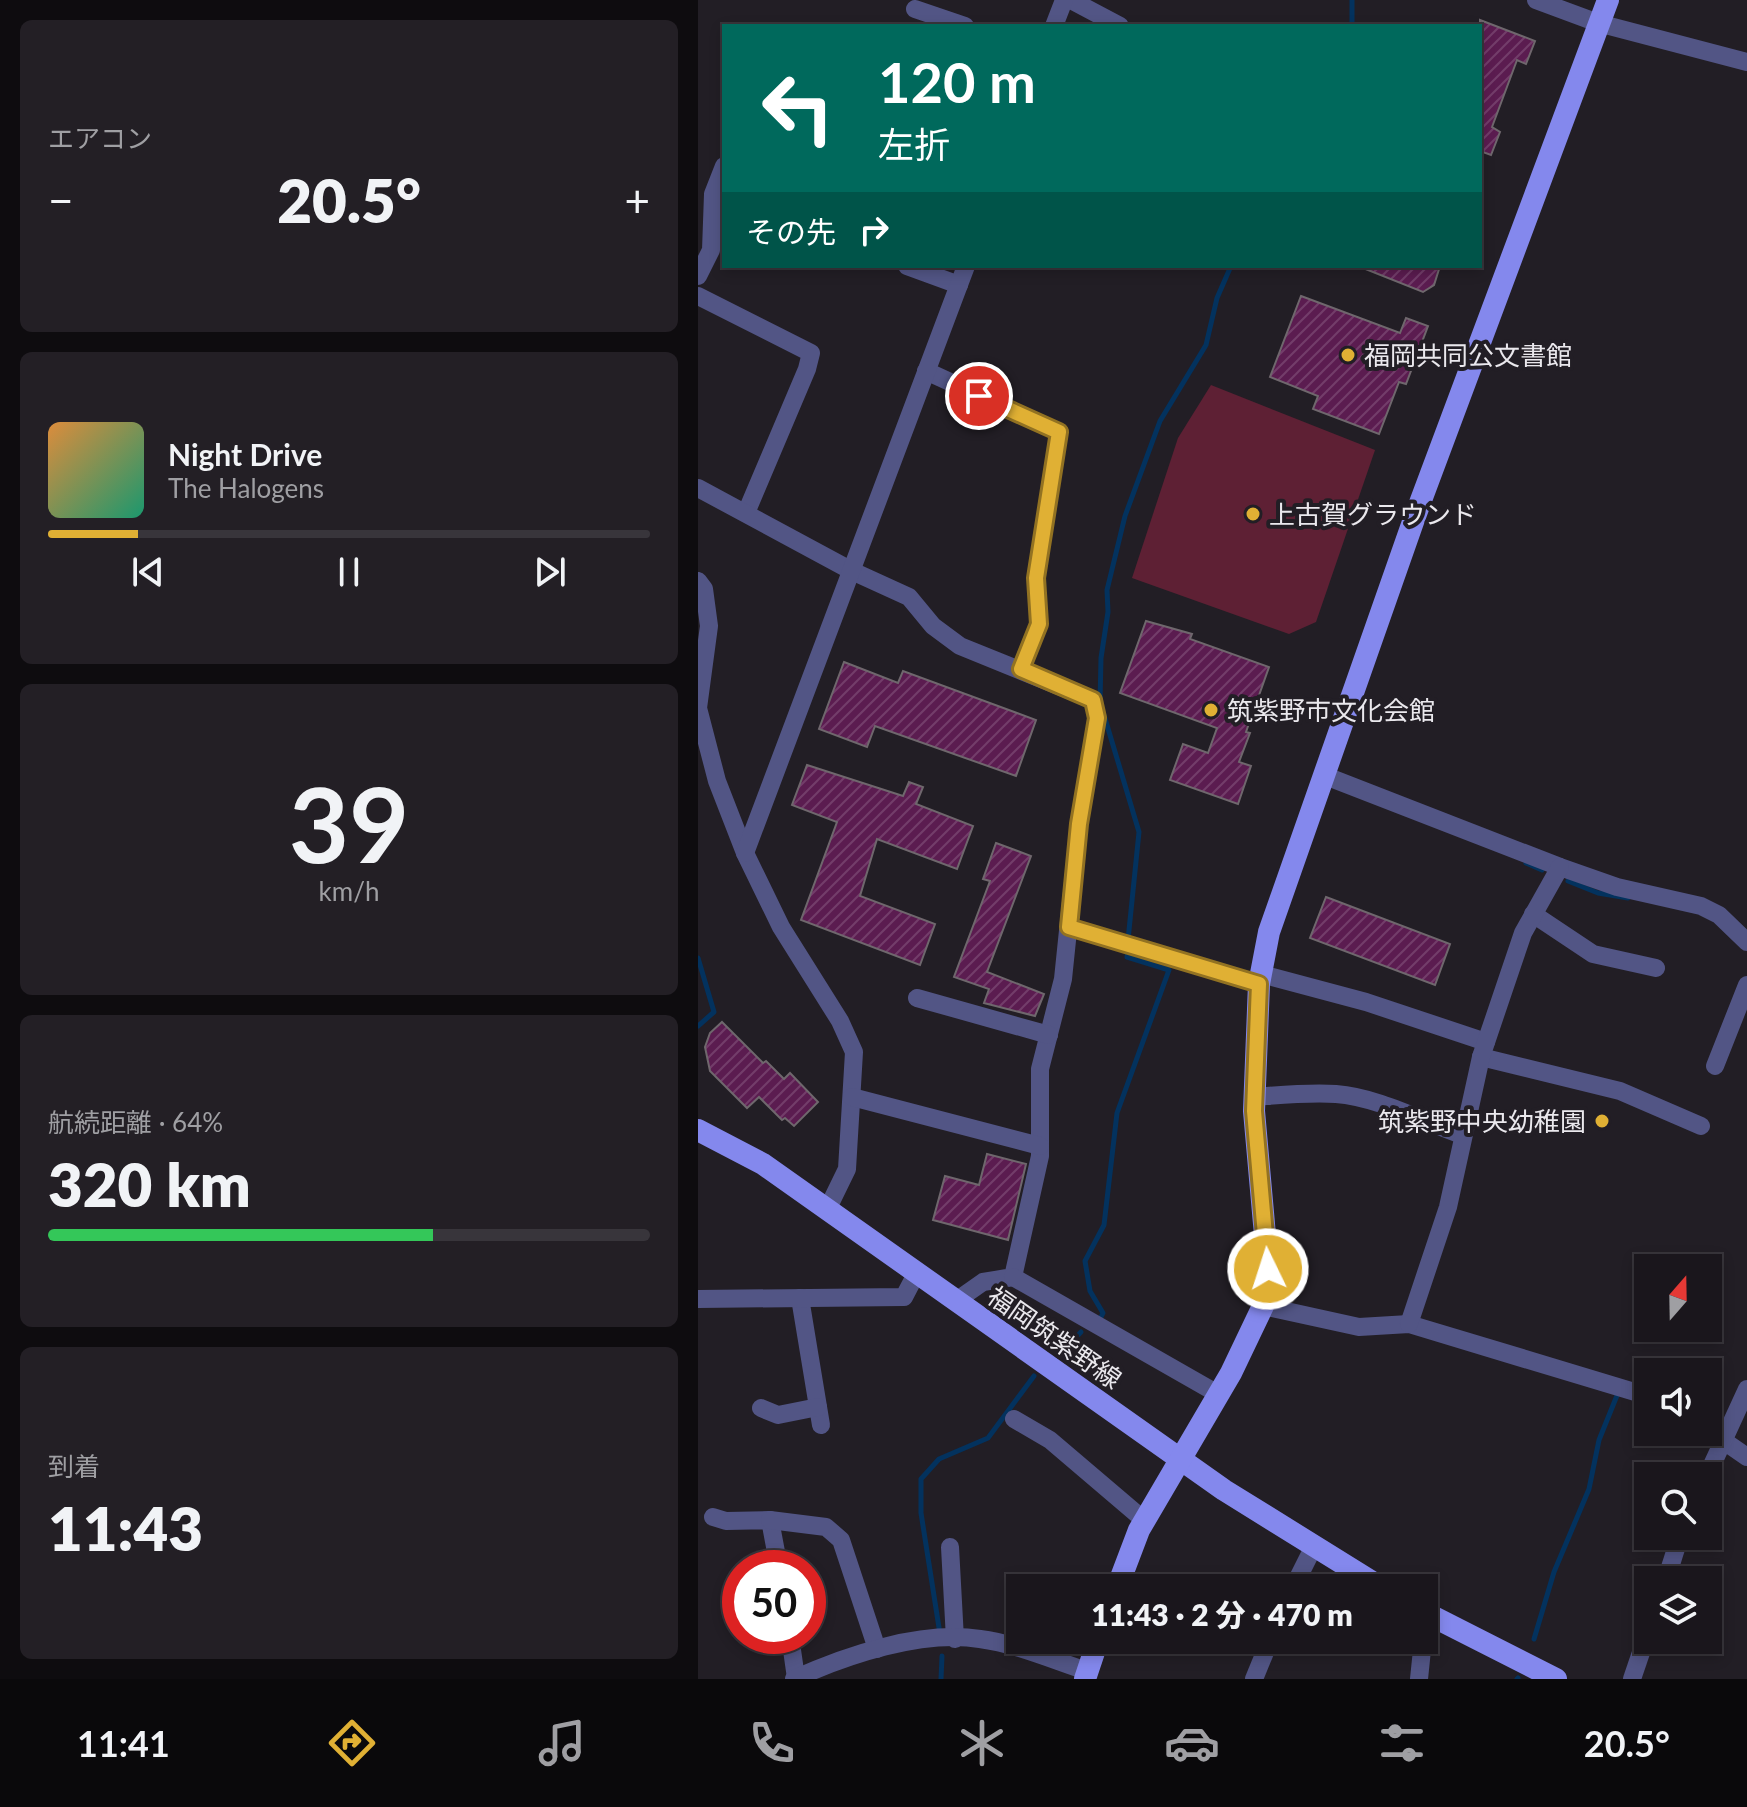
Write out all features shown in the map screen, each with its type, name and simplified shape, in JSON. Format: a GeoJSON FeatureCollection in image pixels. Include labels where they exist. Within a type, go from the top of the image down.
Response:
{"type":"FeatureCollection","features":[{"type":"Feature","properties":{"kind":"main road"},"geometry":{"type":"LineString","coordinates":[[1123,1574],[1144,1520],[1218,1394],[1263,1306],[1268,1269],[1254,1097],[1260,979],[1273,917],[1414,519],[1608,0]]}},
{"type":"Feature","properties":{"kind":"main road","name":"福岡筑紫野線"},"geometry":{"type":"LineString","coordinates":[[698,1130],[763,1164],[1179,1459],[1358,1574]]}},
{"type":"Feature","properties":{"kind":"main road"},"geometry":{"type":"LineString","coordinates":[[1438,1625],[1545,1677]]}},
{"type":"Feature","properties":{"kind":"main road"},"geometry":{"type":"LineString","coordinates":[[1086,1675],[1093,1654]]}},
{"type":"Feature","properties":{"kind":"street"},"geometry":{"type":"LineString","coordinates":[[1055,24],[1064,0]]}},
{"type":"Feature","properties":{"kind":"street"},"geometry":{"type":"LineString","coordinates":[[1071,0],[1116,24]]}},
{"type":"Feature","properties":{"kind":"street"},"geometry":{"type":"LineString","coordinates":[[1536,0],[1598,23],[1747,62]]}},
{"type":"Feature","properties":{"kind":"street"},"geometry":{"type":"LineString","coordinates":[[915,9],[959,24]]}},
{"type":"Feature","properties":{"kind":"street"},"geometry":{"type":"LineString","coordinates":[[698,276],[711,250],[722,178]]}},
{"type":"Feature","properties":{"kind":"street"},"geometry":{"type":"LineString","coordinates":[[912,268],[959,285]]}},
{"type":"Feature","properties":{"kind":"street"},"geometry":{"type":"LineString","coordinates":[[745,853],[965,268]]}},
{"type":"Feature","properties":{"kind":"street"},"geometry":{"type":"LineString","coordinates":[[698,296],[811,353],[746,513]]}},
{"type":"Feature","properties":{"kind":"street"},"geometry":{"type":"LineString","coordinates":[[926,371],[1059,432],[1036,578],[1039,624],[1021,669]]}},
{"type":"Feature","properties":{"kind":"street"},"geometry":{"type":"LineString","coordinates":[[698,488],[852,571],[909,597],[933,626],[960,646],[1093,700],[1097,718],[1079,824],[1063,979],[1040,1069],[1040,1146],[1013,1277]]}},
{"type":"Feature","properties":{"kind":"street"},"geometry":{"type":"LineString","coordinates":[[699,584],[709,626],[698,708],[717,781],[745,853],[781,927],[840,1021],[854,1052],[847,1169],[828,1208]]}},
{"type":"Feature","properties":{"kind":"street"},"geometry":{"type":"LineString","coordinates":[[1323,775],[1617,887],[1701,906],[1719,915],[1747,942]]}},
{"type":"Feature","properties":{"kind":"street"},"geometry":{"type":"LineString","coordinates":[[1409,1324],[1448,1207],[1484,1049],[1523,933],[1560,867]]}},
{"type":"Feature","properties":{"kind":"street"},"geometry":{"type":"LineString","coordinates":[[1533,914],[1593,954],[1656,968]]}},
{"type":"Feature","properties":{"kind":"street"},"geometry":{"type":"LineString","coordinates":[[1069,927],[1260,979],[1366,1002],[1484,1049],[1620,1091],[1701,1126]]}},
{"type":"Feature","properties":{"kind":"street"},"geometry":{"type":"LineString","coordinates":[[1715,1066],[1747,985]]}},
{"type":"Feature","properties":{"kind":"street"},"geometry":{"type":"LineString","coordinates":[[917,998],[1049,1035]]}},
{"type":"Feature","properties":{"kind":"street"},"geometry":{"type":"LineString","coordinates":[[1254,1097],[1339,1094],[1389,1107],[1399,1114],[1462,1135]]}},
{"type":"Feature","properties":{"kind":"street"},"geometry":{"type":"LineString","coordinates":[[852,1097],[1040,1146]]}},
{"type":"Feature","properties":{"kind":"street"},"geometry":{"type":"LineString","coordinates":[[698,1299],[904,1297],[916,1274]]}},
{"type":"Feature","properties":{"kind":"street"},"geometry":{"type":"LineString","coordinates":[[956,1301],[983,1282],[1013,1277],[1218,1394]]}},
{"type":"Feature","properties":{"kind":"street"},"geometry":{"type":"LineString","coordinates":[[761,1408],[778,1415],[820,1416],[800,1298]]}},
{"type":"Feature","properties":{"kind":"street"},"geometry":{"type":"LineString","coordinates":[[1263,1306],[1359,1327],[1409,1324],[1634,1392]]}},
{"type":"Feature","properties":{"kind":"street"},"geometry":{"type":"LineString","coordinates":[[1722,1427],[1747,1389]]}},
{"type":"Feature","properties":{"kind":"street"},"geometry":{"type":"LineString","coordinates":[[1014,1419],[1050,1440],[1144,1520]]}},
{"type":"Feature","properties":{"kind":"street"},"geometry":{"type":"LineString","coordinates":[[1722,1440],[1747,1457]]}},
{"type":"Feature","properties":{"kind":"street"},"geometry":{"type":"LineString","coordinates":[[713,1517],[726,1521],[770,1520],[826,1527],[841,1540],[877,1649]]}},
{"type":"Feature","properties":{"kind":"street"},"geometry":{"type":"LineString","coordinates":[[770,1520],[776,1550]]}},
{"type":"Feature","properties":{"kind":"street"},"geometry":{"type":"LineString","coordinates":[[950,1547],[955,1639]]}},
{"type":"Feature","properties":{"kind":"street"},"geometry":{"type":"LineString","coordinates":[[1300,1574],[1313,1548]]}},
{"type":"Feature","properties":{"kind":"street"},"geometry":{"type":"LineString","coordinates":[[792,1654],[795,1678],[833,1662],[877,1649],[979,1638],[1011,1646],[1086,1675]]}},
{"type":"Feature","properties":{"kind":"street"},"geometry":{"type":"LineString","coordinates":[[1254,1679],[1264,1654]]}},
{"type":"Feature","properties":{"kind":"street"},"geometry":{"type":"LineString","coordinates":[[1419,1679],[1422,1654]]}},
{"type":"Feature","properties":{"kind":"street"},"geometry":{"type":"LineString","coordinates":[[1632,1679],[1641,1654]]}},
{"type":"Feature","properties":{"kind":"shaded area","name":"上古賀グラウンド"},"geometry":{"type":"Polygon","coordinates":[[[1211,385],[1375,450],[1316,622],[1289,634],[1132,578],[1178,438],[1211,385]]]}},
{"type":"Feature","properties":{"kind":"building"},"geometry":{"type":"Polygon","coordinates":[[[1480,20],[1535,41],[1526,64],[1517,60],[1492,127],[1500,132],[1491,155],[1482,154],[1480,20]]]}},
{"type":"Feature","properties":{"kind":"building"},"geometry":{"type":"Polygon","coordinates":[[[1363,268],[1439,268],[1434,285],[1423,292],[1363,268]]]}},
{"type":"Feature","properties":{"kind":"building","name":"福岡共同公文書館"},"geometry":{"type":"Polygon","coordinates":[[[1301,296],[1400,333],[1406,318],[1428,326],[1406,384],[1399,382],[1379,434],[1313,409],[1318,396],[1270,377],[1301,296]]]}},
{"type":"Feature","properties":{"kind":"building","name":"筑紫野市文化会館"},"geometry":{"type":"Polygon","coordinates":[[[1146,621],[1192,634],[1190,639],[1269,667],[1239,762],[1251,766],[1238,804],[1170,780],[1183,744],[1208,753],[1217,728],[1120,693],[1146,621]]]}},
{"type":"Feature","properties":{"kind":"building"},"geometry":{"type":"Polygon","coordinates":[[[844,662],[898,683],[903,671],[1036,720],[1016,776],[875,726],[867,747],[819,729],[844,662]]]}},
{"type":"Feature","properties":{"kind":"building"},"geometry":{"type":"Polygon","coordinates":[[[807,765],[903,796],[909,782],[923,787],[916,804],[973,826],[957,869],[877,839],[860,896],[935,924],[920,965],[801,920],[837,822],[792,805],[807,765]]]}},
{"type":"Feature","properties":{"kind":"building"},"geometry":{"type":"Polygon","coordinates":[[[996,843],[1031,856],[987,972],[1044,994],[1035,1016],[984,1003],[989,989],[954,977],[990,881],[983,879],[996,843]]]}},
{"type":"Feature","properties":{"kind":"building"},"geometry":{"type":"Polygon","coordinates":[[[1326,897],[1450,944],[1435,985],[1310,938],[1326,897]]]}},
{"type":"Feature","properties":{"kind":"building"},"geometry":{"type":"Polygon","coordinates":[[[722,1022],[763,1063],[766,1061],[784,1079],[790,1073],[818,1102],[794,1126],[785,1118],[782,1120],[759,1097],[747,1108],[710,1071],[705,1047],[710,1033],[722,1022]]]}},
{"type":"Feature","properties":{"kind":"building"},"geometry":{"type":"Polygon","coordinates":[[[987,1154],[1026,1164],[1008,1240],[933,1220],[945,1176],[979,1185],[987,1154]]]}},
{"type":"Feature","properties":{"kind":"waterway"},"geometry":{"type":"LineString","coordinates":[[1352,0],[1352,24]]}},
{"type":"Feature","properties":{"kind":"waterway"},"geometry":{"type":"LineString","coordinates":[[1100,702],[1107,590],[1125,516],[1160,421],[1206,345],[1217,298],[1230,268]]}},
{"type":"Feature","properties":{"kind":"waterway"},"geometry":{"type":"LineString","coordinates":[[1104,715],[1139,832],[1128,940]]}},
{"type":"Feature","properties":{"kind":"waterway"},"geometry":{"type":"LineString","coordinates":[[1526,863],[1542,870]]}},
{"type":"Feature","properties":{"kind":"waterway"},"geometry":{"type":"LineString","coordinates":[[1568,881],[1598,893],[1628,898]]}},
{"type":"Feature","properties":{"kind":"waterway"},"geometry":{"type":"LineString","coordinates":[[1099,1321],[1103,1313],[1090,1291],[1085,1261],[1104,1225],[1117,1113],[1169,970],[1127,957],[1128,950]]}},
{"type":"Feature","properties":{"kind":"waterway"},"geometry":{"type":"LineString","coordinates":[[698,958],[714,1012],[698,1026]]}},
{"type":"Feature","properties":{"kind":"waterway"},"geometry":{"type":"LineString","coordinates":[[1060,1354],[1081,1332]]}},
{"type":"Feature","properties":{"kind":"waterway"},"geometry":{"type":"LineString","coordinates":[[940,1634],[921,1513],[921,1479],[939,1459],[988,1438],[1034,1376]]}},
{"type":"Feature","properties":{"kind":"waterway"},"geometry":{"type":"LineString","coordinates":[[1534,1639],[1554,1572],[1589,1489],[1599,1440],[1618,1393]]}},
{"type":"Feature","properties":{"kind":"waterway"},"geometry":{"type":"LineString","coordinates":[[941,1679],[942,1656]]}},
{"type":"Feature","properties":{"kind":"place","name":"福岡共同公文書館"},"geometry":{"type":"Point","coordinates":[1348,355]}},
{"type":"Feature","properties":{"kind":"place","name":"上古賀グラウンド"},"geometry":{"type":"Point","coordinates":[1253,514]}},
{"type":"Feature","properties":{"kind":"place","name":"筑紫野市文化会館"},"geometry":{"type":"Point","coordinates":[1211,710]}},
{"type":"Feature","properties":{"kind":"place","name":"筑紫野中央幼稚園"},"geometry":{"type":"Point","coordinates":[1602,1121]}},
{"type":"Feature","properties":{"kind":"route"},"geometry":{"type":"LineString","coordinates":[[979,396],[1059,432],[1036,578],[1039,624],[1021,669],[1093,700],[1097,718],[1079,824],[1069,927],[1259,984],[1254,1111],[1268,1269]]}}]}
